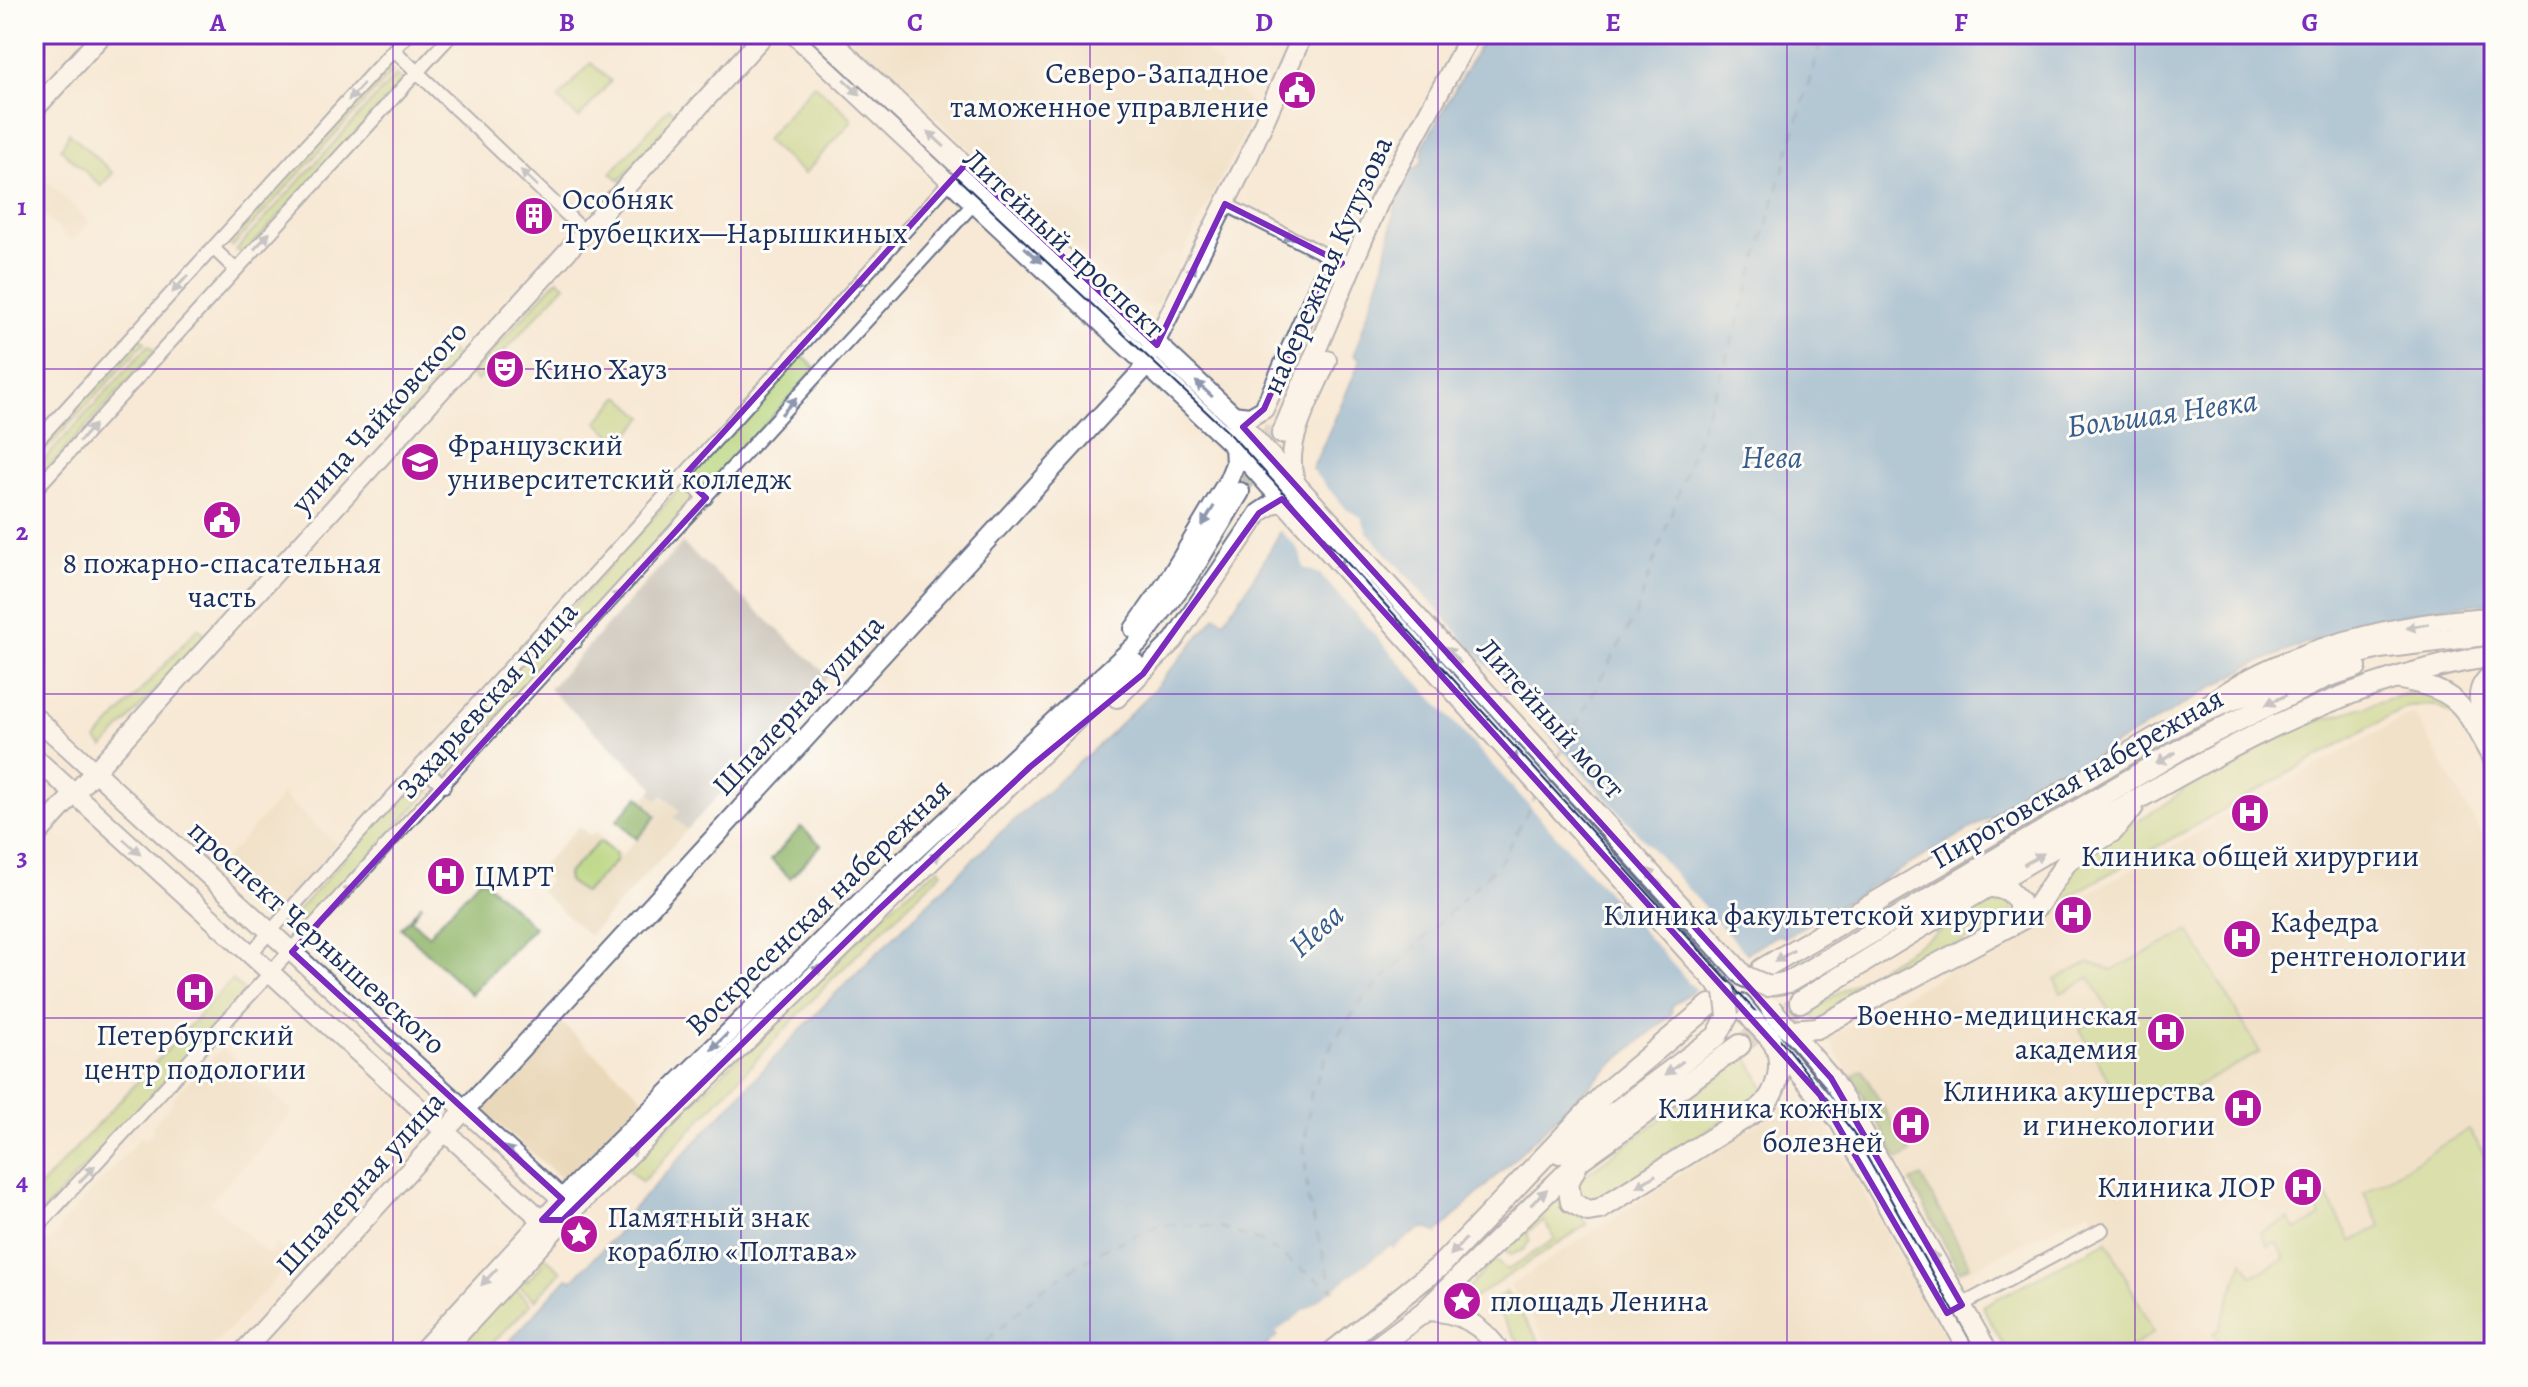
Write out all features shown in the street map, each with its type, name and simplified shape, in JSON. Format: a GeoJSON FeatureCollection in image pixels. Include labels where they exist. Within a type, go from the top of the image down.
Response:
{"type":"FeatureCollection","features":[{"type":"Feature","properties":{"kind":"main road"},"geometry":{"type":"LineString","coordinates":[[34,94],[89,34]]}},
{"type":"Feature","properties":{"kind":"main road"},"geometry":{"type":"LineString","coordinates":[[34,110],[103,34]]}},
{"type":"Feature","properties":{"kind":"main road","name":"улица Чайковского"},"geometry":{"type":"LineString","coordinates":[[34,838],[765,34]]}},
{"type":"Feature","properties":{"kind":"main road","name":"Литейный проспект"},"geometry":{"type":"LineString","coordinates":[[795,34],[958,172],[976,201],[1148,354],[1232,415],[1297,485]]}},
{"type":"Feature","properties":{"kind":"main road","name":"Литейный проспект"},"geometry":{"type":"LineString","coordinates":[[823,34],[958,172],[1148,354],[1285,503]]}},
{"type":"Feature","properties":{"kind":"main road","name":"Шпалерная улица"},"geometry":{"type":"LineString","coordinates":[[226,1353],[460,1106],[1148,354],[1225,204],[1303,34]]}},
{"type":"Feature","properties":{"kind":"main road","name":"набережная Кутузова"},"geometry":{"type":"LineString","coordinates":[[1458,34],[1383,168],[1342,263],[1278,431],[1379,202],[1471,34]]}},
{"type":"Feature","properties":{"kind":"main road"},"geometry":{"type":"LineString","coordinates":[[1297,485],[1291,472],[1290,453],[1366,261],[1379,202]]}},
{"type":"Feature","properties":{"kind":"main road"},"geometry":{"type":"LineString","coordinates":[[1232,415],[1250,417],[1264,409],[1322,278],[1342,263]]}},
{"type":"Feature","properties":{"kind":"main road"},"geometry":{"type":"LineString","coordinates":[[1039,736],[1111,657],[1168,581],[1228,481],[1235,464],[1234,445]]}},
{"type":"Feature","properties":{"kind":"main road","name":"Литейный мост"},"geometry":{"type":"LineString","coordinates":[[1297,485],[1746,997]]}},
{"type":"Feature","properties":{"kind":"main road","name":"Воскресенская набережная"},"geometry":{"type":"LineString","coordinates":[[420,1353],[562,1199],[886,877],[1139,642],[1244,496],[1200,579],[1149,648],[563,1220],[442,1353]]}},
{"type":"Feature","properties":{"kind":"main road"},"geometry":{"type":"LineString","coordinates":[[1030,767],[1085,726],[1143,674],[1174,640],[1259,513],[1274,503],[1285,503]]}},
{"type":"Feature","properties":{"kind":"main road","name":"Литейный мост"},"geometry":{"type":"LineString","coordinates":[[1285,503],[1746,997]]}},
{"type":"Feature","properties":{"kind":"main road"},"geometry":{"type":"LineString","coordinates":[[2189,718],[2254,677],[2314,652],[2377,633],[2494,617]]}},
{"type":"Feature","properties":{"kind":"main road","name":"Пироговская набережная"},"geometry":{"type":"LineString","coordinates":[[1746,997],[2189,718],[2321,663],[2380,648],[2494,634]]}},
{"type":"Feature","properties":{"kind":"main road","name":"Пироговская набережная"},"geometry":{"type":"LineString","coordinates":[[1746,997],[1789,982],[2188,745],[2326,677],[2427,642]]}},
{"type":"Feature","properties":{"kind":"main road","name":"Пироговская набережная"},"geometry":{"type":"LineString","coordinates":[[1800,1002],[1987,886],[2203,761],[2298,712],[2392,678],[2448,663],[2494,656]]}},
{"type":"Feature","properties":{"kind":"main road"},"geometry":{"type":"LineString","coordinates":[[2494,673],[2482,683],[2478,703],[2494,737]]}},
{"type":"Feature","properties":{"kind":"main road"},"geometry":{"type":"LineString","coordinates":[[2392,678],[2437,687],[2457,700],[2494,762]]}},
{"type":"Feature","properties":{"kind":"main road","name":"проспект Чернышевского"},"geometry":{"type":"LineString","coordinates":[[34,716],[562,1199]]}},
{"type":"Feature","properties":{"kind":"main road","name":"проспект Чернышевского"},"geometry":{"type":"LineString","coordinates":[[34,757],[542,1220]]}},
{"type":"Feature","properties":{"kind":"main road"},"geometry":{"type":"LineString","coordinates":[[1780,1034],[1817,1028],[2012,925],[2038,905],[2068,860],[2113,831],[2141,797]]}},
{"type":"Feature","properties":{"kind":"main road","name":"Пироговская набережная"},"geometry":{"type":"LineString","coordinates":[[1987,886],[2008,890],[2019,901],[2019,914],[2012,925]]}},
{"type":"Feature","properties":{"kind":"main road"},"geometry":{"type":"LineString","coordinates":[[1746,997],[1780,1034],[1839,1121],[1955,1309],[1989,1353]]}},
{"type":"Feature","properties":{"kind":"main road"},"geometry":{"type":"LineString","coordinates":[[1511,1189],[1710,1042],[1746,997]]}},
{"type":"Feature","properties":{"kind":"main road"},"geometry":{"type":"LineString","coordinates":[[1331,1353],[1440,1266],[1606,1092],[1746,997]]}},
{"type":"Feature","properties":{"kind":"main road"},"geometry":{"type":"LineString","coordinates":[[1813,1057],[1810,1042],[1817,1028]]}},
{"type":"Feature","properties":{"kind":"main road"},"geometry":{"type":"LineString","coordinates":[[1780,1034],[1813,1057],[1853,1113],[1955,1309],[1970,1353]]}},
{"type":"Feature","properties":{"kind":"main road"},"geometry":{"type":"LineString","coordinates":[[1579,1161],[1568,1183],[1571,1202],[1588,1211],[1616,1200],[1767,1103],[1776,1086],[1780,1034]]}},
{"type":"Feature","properties":{"kind":"main road"},"geometry":{"type":"LineString","coordinates":[[1369,1353],[1425,1311],[1579,1161],[1740,1045]]}},
{"type":"Feature","properties":{"kind":"main road","name":"Шпалерная улица"},"geometry":{"type":"LineString","coordinates":[[242,1353],[440,1127]]}},
{"type":"Feature","properties":{"kind":"main road"},"geometry":{"type":"LineString","coordinates":[[542,1220],[563,1220]]}},
{"type":"Feature","properties":{"kind":"main road"},"geometry":{"type":"LineString","coordinates":[[1425,1311],[1460,1315],[1487,1333],[1501,1353]]}},
{"type":"Feature","properties":{"kind":"street"},"geometry":{"type":"LineString","coordinates":[[34,444],[408,34]]}},
{"type":"Feature","properties":{"kind":"street"},"geometry":{"type":"LineString","coordinates":[[34,491],[452,34]]}},
{"type":"Feature","properties":{"kind":"street"},"geometry":{"type":"LineString","coordinates":[[394,50],[585,232]]}},
{"type":"Feature","properties":{"kind":"street","name":"Захарьевская улица"},"geometry":{"type":"LineString","coordinates":[[250,954],[958,172]]}},
{"type":"Feature","properties":{"kind":"street","name":"Захарьевская улица"},"geometry":{"type":"LineString","coordinates":[[34,1231],[976,201]]}},
{"type":"Feature","properties":{"kind":"street"},"geometry":{"type":"LineString","coordinates":[[1225,204],[1342,263]]}},
{"type":"Feature","properties":{"kind":"street"},"geometry":{"type":"LineString","coordinates":[[213,248],[236,270]]}},
{"type":"Feature","properties":{"kind":"street"},"geometry":{"type":"LineString","coordinates":[[683,477],[706,498]]}},
{"type":"Feature","properties":{"kind":"street"},"geometry":{"type":"LineString","coordinates":[[552,621],[575,642]]}},
{"type":"Feature","properties":{"kind":"street"},"geometry":{"type":"LineString","coordinates":[[421,765],[444,786]]}},
{"type":"Feature","properties":{"kind":"street"},"geometry":{"type":"LineString","coordinates":[[1955,1309],[2102,1230]]}},
{"type":"Feature","properties":{"kind":"highlighted area"},"geometry":{"type":"Polygon","coordinates":[[[965,165],[1157,345],[1225,204],[1342,263],[1322,278],[1264,409],[1243,427],[1831,1078],[1962,1305],[1947,1313],[1820,1095],[1282,499],[1259,513],[1143,674],[1030,767],[875,913],[563,1220],[542,1220],[562,1199],[292,952],[706,498],[683,477],[965,165]]]}},
{"type":"Feature","properties":{"kind":"shaded area"},"geometry":{"type":"Polygon","coordinates":[[[844,34],[1188,34],[1223,67],[1219,73],[1257,108],[1157,304],[1142,306],[844,34]]]}},
{"type":"Feature","properties":{"kind":"shaded area"},"geometry":{"type":"Polygon","coordinates":[[[34,169],[90,222],[71,241],[34,206],[34,169]]]}},
{"type":"Feature","properties":{"kind":"shaded area"},"geometry":{"type":"Polygon","coordinates":[[[682,543],[829,676],[687,830],[674,818],[680,811],[663,795],[658,800],[650,793],[654,787],[549,689],[682,543]]]}},
{"type":"Feature","properties":{"kind":"shaded area","name":"Военно-медицинская академия"},"geometry":{"type":"Polygon","coordinates":[[[2414,712],[2494,857],[2494,1353],[2121,1353],[2154,1333],[2089,1210],[1960,1275],[1828,1038],[2414,712]]]}},
{"type":"Feature","properties":{"kind":"shaded area"},"geometry":{"type":"Polygon","coordinates":[[[280,793],[337,844],[273,914],[266,915],[216,869],[279,799],[280,793]]]}},
{"type":"Feature","properties":{"kind":"shaded area"},"geometry":{"type":"Polygon","coordinates":[[[650,793],[658,800],[663,795],[680,811],[674,819],[687,830],[589,936],[540,891],[549,880],[538,870],[579,826],[590,836],[595,832],[622,856],[637,838],[617,820],[639,796],[643,799],[650,793]]]}},
{"type":"Feature","properties":{"kind":"shaded area"},"geometry":{"type":"Polygon","coordinates":[[[562,1023],[646,1100],[563,1180],[482,1110],[562,1023]]]}},
{"type":"Feature","properties":{"kind":"shaded area"},"geometry":{"type":"Polygon","coordinates":[[[223,1047],[293,1112],[210,1202],[268,1254],[277,1244],[293,1260],[207,1353],[34,1353],[34,1254],[60,1231],[58,1228],[142,1136],[145,1140],[150,1135],[154,1130],[151,1127],[173,1102],[171,1100],[223,1047]]]}},
{"type":"Feature","properties":{"kind":"shaded area"},"geometry":{"type":"Polygon","coordinates":[[[1785,1105],[1795,1121],[1816,1109],[1956,1353],[1554,1353],[1510,1286],[1785,1105]]]}},
{"type":"Feature","properties":{"kind":"green space"},"geometry":{"type":"Polygon","coordinates":[[[591,63],[611,81],[579,118],[558,99],[591,63]]]}},
{"type":"Feature","properties":{"kind":"green space"},"geometry":{"type":"Polygon","coordinates":[[[386,66],[392,72],[232,247],[228,239],[386,66]]]}},
{"type":"Feature","properties":{"kind":"green space"},"geometry":{"type":"Polygon","coordinates":[[[396,75],[403,81],[244,254],[236,250],[396,75]]]}},
{"type":"Feature","properties":{"kind":"green space"},"geometry":{"type":"Polygon","coordinates":[[[814,84],[850,116],[851,122],[804,174],[765,140],[814,84]]]}},
{"type":"Feature","properties":{"kind":"green space"},"geometry":{"type":"Polygon","coordinates":[[[669,108],[677,115],[620,180],[611,173],[669,108]]]}},
{"type":"Feature","properties":{"kind":"green space"},"geometry":{"type":"Polygon","coordinates":[[[69,133],[113,173],[101,186],[61,149],[69,133]]]}},
{"type":"Feature","properties":{"kind":"green space"},"geometry":{"type":"Polygon","coordinates":[[[558,279],[565,285],[477,381],[471,375],[558,279]]]}},
{"type":"Feature","properties":{"kind":"green space"},"geometry":{"type":"Polygon","coordinates":[[[139,336],[145,342],[34,463],[34,450],[139,336]]]}},
{"type":"Feature","properties":{"kind":"green space"},"geometry":{"type":"Polygon","coordinates":[[[149,345],[155,351],[34,484],[34,471],[149,345]]]}},
{"type":"Feature","properties":{"kind":"green space"},"geometry":{"type":"Polygon","coordinates":[[[450,351],[458,358],[401,421],[393,414],[450,351]]]}},
{"type":"Feature","properties":{"kind":"green space"},"geometry":{"type":"Polygon","coordinates":[[[801,354],[816,369],[303,929],[291,918],[801,354]]]}},
{"type":"Feature","properties":{"kind":"green space"},"geometry":{"type":"Polygon","coordinates":[[[620,396],[644,417],[621,443],[597,422],[620,396]]]}},
{"type":"Feature","properties":{"kind":"green space"},"geometry":{"type":"Polygon","coordinates":[[[198,628],[206,635],[104,747],[96,740],[198,628]]]}},
{"type":"Feature","properties":{"kind":"green space"},"geometry":{"type":"Polygon","coordinates":[[[2411,692],[2435,694],[2463,720],[2436,705],[2408,706],[2041,912],[2086,850],[2163,806],[2207,772],[2303,726],[2411,692]]]}},
{"type":"Feature","properties":{"kind":"green space"},"geometry":{"type":"Polygon","coordinates":[[[639,796],[656,816],[637,839],[617,820],[639,796]]]}},
{"type":"Feature","properties":{"kind":"green space"},"geometry":{"type":"Polygon","coordinates":[[[801,827],[821,845],[790,878],[771,860],[801,827]]]}},
{"type":"Feature","properties":{"kind":"green space"},"geometry":{"type":"Polygon","coordinates":[[[600,841],[615,854],[616,861],[584,893],[568,881],[567,874],[600,841]]]}},
{"type":"Feature","properties":{"kind":"green space"},"geometry":{"type":"Polygon","coordinates":[[[939,868],[942,872],[830,981],[642,1182],[626,1168],[893,905],[939,868]]]}},
{"type":"Feature","properties":{"kind":"green space"},"geometry":{"type":"Polygon","coordinates":[[[481,878],[534,927],[471,994],[401,928],[422,904],[411,920],[428,935],[481,878]]]}},
{"type":"Feature","properties":{"kind":"green space"},"geometry":{"type":"Polygon","coordinates":[[[1997,896],[2008,896],[2014,914],[1817,1021],[1808,1012],[1997,896]]]}},
{"type":"Feature","properties":{"kind":"green space"},"geometry":{"type":"Polygon","coordinates":[[[2189,931],[2260,1052],[2184,1093],[2116,1094],[2080,1029],[2110,1012],[2090,977],[2061,993],[2055,980],[2088,962],[2113,970],[2189,931]]]}},
{"type":"Feature","properties":{"kind":"green space"},"geometry":{"type":"Polygon","coordinates":[[[232,980],[247,994],[34,1221],[34,1193],[232,980]]]}},
{"type":"Feature","properties":{"kind":"green space"},"geometry":{"type":"Polygon","coordinates":[[[1747,1055],[1765,1091],[1761,1096],[1592,1204],[1576,1194],[1584,1176],[1747,1055]]]}},
{"type":"Feature","properties":{"kind":"green space"},"geometry":{"type":"Polygon","coordinates":[[[1862,1070],[1910,1153],[1898,1160],[1852,1076],[1862,1070]]]}},
{"type":"Feature","properties":{"kind":"green space"},"geometry":{"type":"Polygon","coordinates":[[[2469,1129],[2494,1170],[2494,1353],[2224,1353],[2213,1333],[2219,1329],[2243,1261],[2252,1276],[2285,1259],[2277,1242],[2268,1246],[2261,1233],[2289,1219],[2296,1230],[2321,1217],[2315,1203],[2327,1196],[2352,1242],[2381,1226],[2364,1193],[2469,1129]]]}},
{"type":"Feature","properties":{"kind":"green space"},"geometry":{"type":"Polygon","coordinates":[[[1921,1177],[1970,1265],[1959,1271],[1911,1182],[1921,1177]]]}},
{"type":"Feature","properties":{"kind":"green space"},"geometry":{"type":"Polygon","coordinates":[[[1558,1192],[1588,1224],[1472,1299],[1469,1297],[1468,1288],[1494,1260],[1507,1270],[1555,1239],[1544,1221],[1527,1232],[1530,1241],[1523,1250],[1511,1255],[1503,1250],[1558,1192]]]}},
{"type":"Feature","properties":{"kind":"green space"},"geometry":{"type":"Polygon","coordinates":[[[2107,1241],[2154,1333],[2121,1353],[2008,1353],[1982,1306],[2107,1241]]]}},
{"type":"Feature","properties":{"kind":"green space"},"geometry":{"type":"Polygon","coordinates":[[[544,1256],[561,1271],[535,1300],[518,1285],[524,1279],[527,1281],[543,1264],[541,1260],[544,1256]]]}},
{"type":"Feature","properties":{"kind":"green space"},"geometry":{"type":"Polygon","coordinates":[[[511,1285],[531,1304],[483,1353],[451,1353],[511,1285]]]}},
{"type":"Feature","properties":{"kind":"green space"},"geometry":{"type":"Polygon","coordinates":[[[1506,1292],[1547,1353],[1526,1353],[1496,1309],[1498,1298],[1506,1292]]]}},
{"type":"Feature","properties":{"kind":"water","name":"Нева"},"geometry":{"type":"Polygon","coordinates":[[[1486,34],[2494,34],[2494,603],[2431,610],[2368,624],[2248,667],[1785,937],[1777,935],[1718,971],[1672,1006],[1671,1015],[1609,1067],[1437,1233],[1419,1230],[1393,1249],[1390,1246],[1277,1332],[1279,1336],[1257,1353],[499,1353],[567,1278],[573,1280],[624,1226],[622,1220],[830,999],[999,834],[1105,739],[1151,693],[1216,616],[1224,621],[1283,527],[1331,427],[1361,359],[1354,355],[1383,269],[1395,208],[1408,173],[1422,163],[1423,146],[1486,34]]]}},
{"type":"Feature","properties":{"kind":"pier"},"geometry":{"type":"Polygon","coordinates":[[[1310,468],[1347,510],[1361,517],[1367,532],[1749,957],[1697,991],[1320,574],[1304,568],[1299,550],[1278,528],[1310,468]]]}},
{"type":"Feature","properties":{"kind":"pier"},"geometry":{"type":"Polygon","coordinates":[[[1411,1235],[1414,1238],[1395,1252],[1390,1252],[1282,1333],[1282,1338],[1273,1346],[1270,1343],[1279,1336],[1276,1332],[1390,1246],[1393,1249],[1411,1235]]]}},
{"type":"Feature","properties":{"kind":"ferry route"},"geometry":{"type":"LineString","coordinates":[[1557,759],[1635,616],[1739,321],[1823,34]]}},
{"type":"Feature","properties":{"kind":"ferry route"},"geometry":{"type":"LineString","coordinates":[[974,1353],[1041,1290],[1103,1249],[1160,1225],[1217,1226],[1262,1242],[1333,1290],[1308,1200],[1304,1147],[1311,1094],[1332,1043],[1364,998],[1501,861],[1536,796]]}},
{"type":"Feature","properties":{"kind":"tunnel"},"geometry":{"type":"LineString","coordinates":[[1240,492],[1274,427]]}},
{"type":"Feature","properties":{"kind":"tunnel"},"geometry":{"type":"LineString","coordinates":[[1740,1045],[1800,1002]]}},
{"type":"Feature","properties":{"kind":"tram line"},"geometry":{"type":"LineString","coordinates":[[804,34],[1230,434],[1776,1034],[1853,1132],[1977,1353]]}},
{"type":"Feature","properties":{"kind":"place","name":"Северо-Западное таможенное управление"},"geometry":{"type":"Point","coordinates":[1297,90]}},
{"type":"Feature","properties":{"kind":"place","name":"Особняк Трубецких—Нарышкиных"},"geometry":{"type":"Point","coordinates":[534,216]}},
{"type":"Feature","properties":{"kind":"place","name":"Кино Хауз"},"geometry":{"type":"Point","coordinates":[505,369]}},
{"type":"Feature","properties":{"kind":"place","name":"Французский университетский колледж"},"geometry":{"type":"Point","coordinates":[420,462]}},
{"type":"Feature","properties":{"kind":"place","name":"8 пожарно-спасательная часть"},"geometry":{"type":"Point","coordinates":[222,520]}},
{"type":"Feature","properties":{"kind":"place","name":"Клиника общей хирургии"},"geometry":{"type":"Point","coordinates":[2250,813]}},
{"type":"Feature","properties":{"kind":"place","name":"ЦМРТ"},"geometry":{"type":"Point","coordinates":[446,876]}},
{"type":"Feature","properties":{"kind":"place","name":"Клиника факультетской хирургии"},"geometry":{"type":"Point","coordinates":[2073,915]}},
{"type":"Feature","properties":{"kind":"place","name":"Кафедра рентгенологии"},"geometry":{"type":"Point","coordinates":[2242,939]}},
{"type":"Feature","properties":{"kind":"place","name":"Петербургский центр подологии"},"geometry":{"type":"Point","coordinates":[195,992]}},
{"type":"Feature","properties":{"kind":"place","name":"Военно-медицинская академия"},"geometry":{"type":"Point","coordinates":[2166,1032]}},
{"type":"Feature","properties":{"kind":"place","name":"Клиника акушерства и гинекологии"},"geometry":{"type":"Point","coordinates":[2243,1108]}},
{"type":"Feature","properties":{"kind":"place","name":"Клиника кожных болезней"},"geometry":{"type":"Point","coordinates":[1911,1125]}},
{"type":"Feature","properties":{"kind":"place","name":"Клиника ЛОР"},"geometry":{"type":"Point","coordinates":[2303,1187]}},
{"type":"Feature","properties":{"kind":"place","name":"Памятный знак кораблю «Полтава»"},"geometry":{"type":"Point","coordinates":[579,1234]}},
{"type":"Feature","properties":{"kind":"place","name":"площадь Ленина"},"geometry":{"type":"Point","coordinates":[1462,1301]}},
{"type":"Feature","properties":{"kind":"water label","name":"Большая Невка"},"geometry":{"type":"Point","coordinates":[2162,413]}}]}
